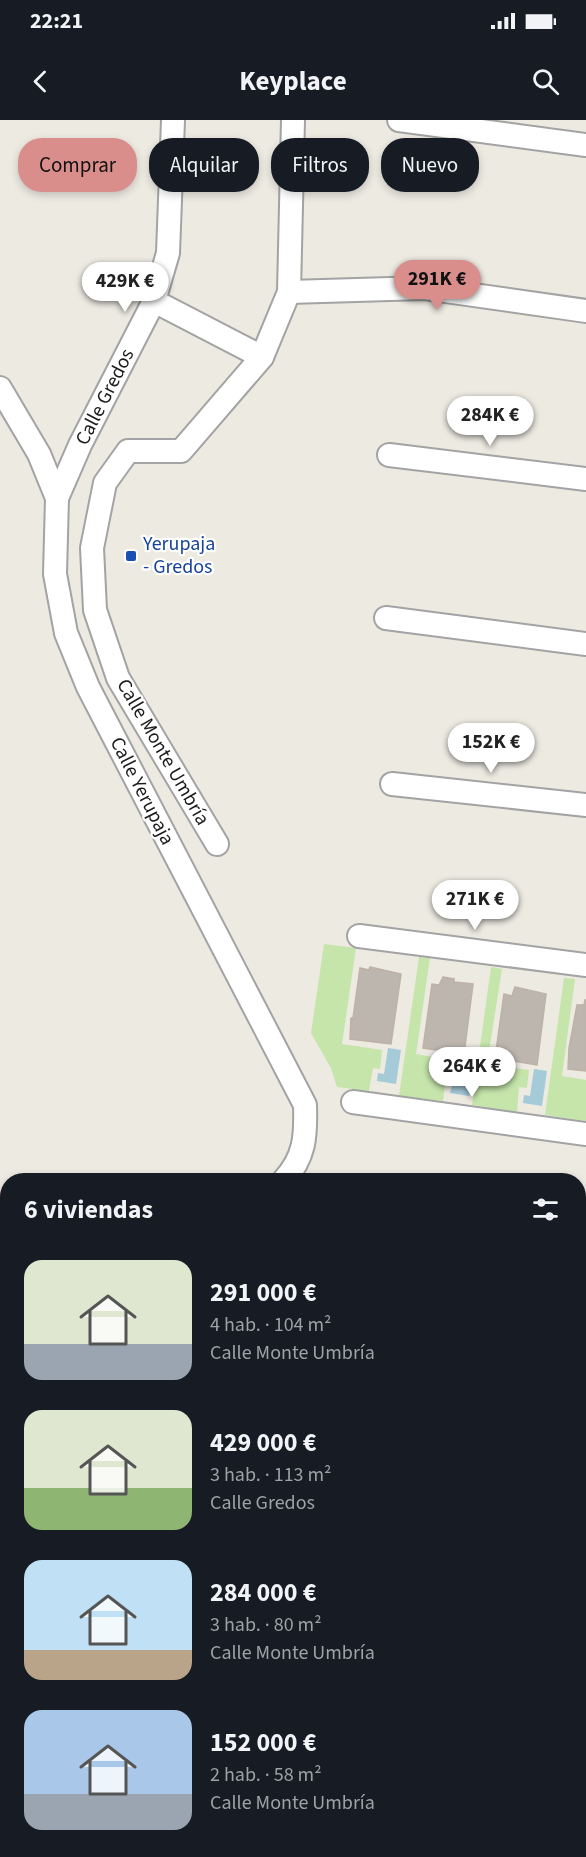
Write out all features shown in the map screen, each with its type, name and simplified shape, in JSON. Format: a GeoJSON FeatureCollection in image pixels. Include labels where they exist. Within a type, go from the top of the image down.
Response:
{"type":"FeatureCollection","features":[{"type":"Feature","properties":{"kind":"street","name":"Calle Gredos"},"geometry":{"type":"LineString","coordinates":[[57,498],[80,445],[154,301],[168,253],[173,120]]}},
{"type":"Feature","properties":{"kind":"street","name":"Calle Monte Umbría"},"geometry":{"type":"LineString","coordinates":[[217,844],[118,678],[95,610],[92,548],[105,483],[128,451],[181,451],[262,357],[289,292],[293,120]]}},
{"type":"Feature","properties":{"kind":"street"},"geometry":{"type":"LineString","coordinates":[[399,120],[586,145]]}},
{"type":"Feature","properties":{"kind":"street"},"geometry":{"type":"LineString","coordinates":[[289,292],[424,288],[586,310]]}},
{"type":"Feature","properties":{"kind":"street"},"geometry":{"type":"LineString","coordinates":[[154,301],[262,357]]}},
{"type":"Feature","properties":{"kind":"street","name":"Calle Yerupaja"},"geometry":{"type":"LineString","coordinates":[[0,388],[39,454],[57,498],[55,574],[66,633],[84,676],[305,1105],[306,1138],[290,1173]]}},
{"type":"Feature","properties":{"kind":"street"},"geometry":{"type":"LineString","coordinates":[[389,455],[586,479]]}},
{"type":"Feature","properties":{"kind":"street"},"geometry":{"type":"LineString","coordinates":[[386,618],[586,644]]}},
{"type":"Feature","properties":{"kind":"street"},"geometry":{"type":"LineString","coordinates":[[392,784],[586,805]]}},
{"type":"Feature","properties":{"kind":"street"},"geometry":{"type":"LineString","coordinates":[[358,936],[586,965]]}},
{"type":"Feature","properties":{"kind":"street"},"geometry":{"type":"LineString","coordinates":[[353,1102],[586,1134]]}},
{"type":"Feature","properties":{"kind":"green space"},"geometry":{"type":"Polygon","coordinates":[[[324,944],[356,948],[342,1044],[382,1050],[380,1069],[373,1068],[369,1091],[337,1087],[331,1068],[311,1033],[324,944]]]}},
{"type":"Feature","properties":{"kind":"green space"},"geometry":{"type":"Polygon","coordinates":[[[419,957],[430,958],[416,1054],[455,1061],[453,1078],[446,1078],[443,1101],[399,1096],[419,957]]]}},
{"type":"Feature","properties":{"kind":"green space"},"geometry":{"type":"Polygon","coordinates":[[[491,967],[502,969],[487,1064],[529,1070],[527,1088],[519,1087],[517,1112],[472,1105],[491,967]]]}},
{"type":"Feature","properties":{"kind":"green space"},"geometry":{"type":"Polygon","coordinates":[[[564,978],[575,979],[562,1076],[586,1080],[586,1121],[545,1115],[564,978]]]}},
{"type":"Feature","properties":{"kind":"water"},"geometry":{"type":"Polygon","coordinates":[[[388,1048],[401,1050],[396,1084],[377,1081],[378,1073],[384,1074],[388,1048]]]}},
{"type":"Feature","properties":{"kind":"water"},"geometry":{"type":"Polygon","coordinates":[[[461,1059],[474,1061],[469,1096],[450,1093],[452,1086],[457,1086],[461,1059]]]}},
{"type":"Feature","properties":{"kind":"water"},"geometry":{"type":"Polygon","coordinates":[[[534,1069],[547,1071],[542,1106],[523,1103],[524,1095],[530,1096],[534,1069]]]}},
{"type":"Feature","properties":{"kind":"building"},"geometry":{"type":"Polygon","coordinates":[[[370,967],[401,974],[391,1044],[350,1039],[351,1018],[353,1018],[360,968],[369,970],[370,967]]]}},
{"type":"Feature","properties":{"kind":"building"},"geometry":{"type":"Polygon","coordinates":[[[443,977],[454,979],[454,982],[473,984],[464,1054],[423,1048],[432,984],[439,985],[443,977]]]}},
{"type":"Feature","properties":{"kind":"building"},"geometry":{"type":"Polygon","coordinates":[[[515,987],[546,994],[537,1065],[495,1058],[504,994],[512,996],[515,987]]]}},
{"type":"Feature","properties":{"kind":"building"},"geometry":{"type":"Polygon","coordinates":[[[585,1000],[586,1071],[568,1069],[569,1048],[577,1005],[584,1005],[585,1000]]]}},
{"type":"Feature","properties":{"kind":"place","name":"Yerupaja - Gredos"},"geometry":{"type":"Point","coordinates":[131,556]}}]}
